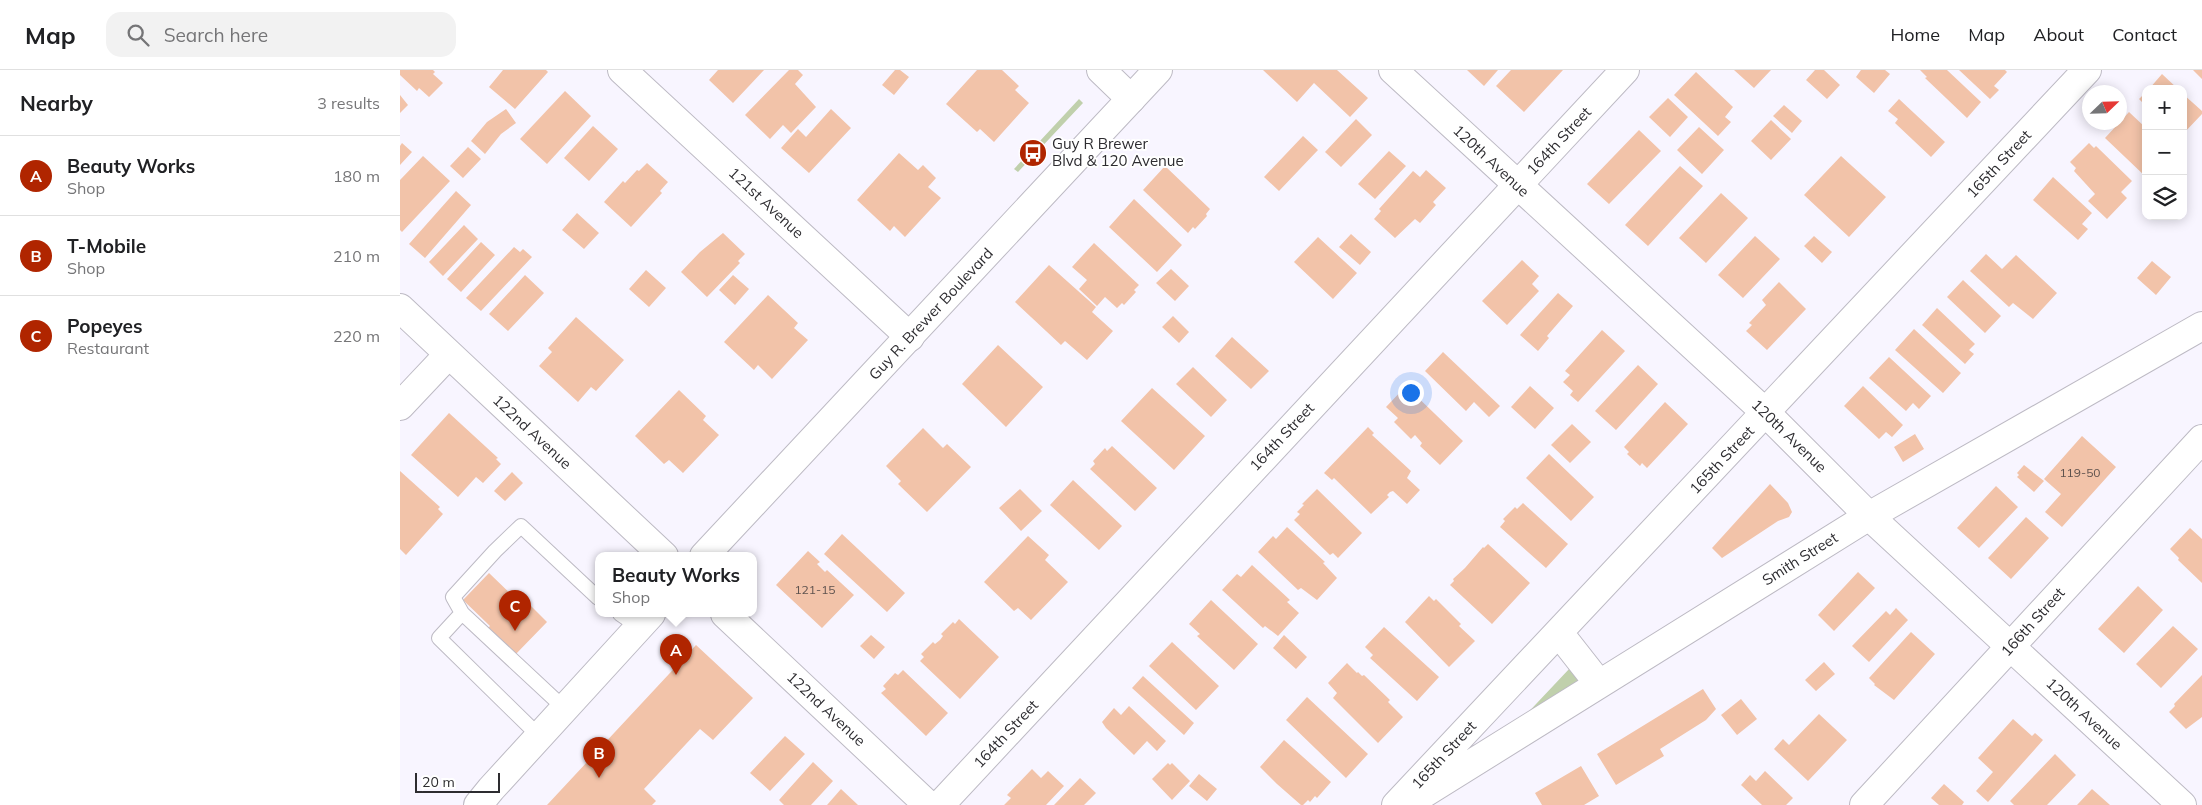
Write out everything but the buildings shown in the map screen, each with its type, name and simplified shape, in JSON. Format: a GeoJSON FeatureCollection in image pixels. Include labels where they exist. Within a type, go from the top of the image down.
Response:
{"type":"FeatureCollection","features":[{"type":"Feature","properties":{"kind":"street","name":"121st Avenue"},"geometry":{"type":"LineString","coordinates":[[622,70],[910,337]]}},
{"type":"Feature","properties":{"kind":"street"},"geometry":{"type":"LineString","coordinates":[[1101,70],[1131,99]]}},
{"type":"Feature","properties":{"kind":"street","name":"Guy R. Brewer Boulevard"},"geometry":{"type":"LineString","coordinates":[[708,552],[1158,70]]}},
{"type":"Feature","properties":{"kind":"street","name":"120th Avenue"},"geometry":{"type":"LineString","coordinates":[[1393,70],[1766,413],[1870,516],[2182,805]]}},
{"type":"Feature","properties":{"kind":"street","name":"164th Street"},"geometry":{"type":"LineString","coordinates":[[940,805],[1625,70]]}},
{"type":"Feature","properties":{"kind":"street","name":"165th Street"},"geometry":{"type":"LineString","coordinates":[[1396,805],[2087,70]]}},
{"type":"Feature","properties":{"kind":"street","name":"122nd Avenue"},"geometry":{"type":"LineString","coordinates":[[400,308],[660,552]]}},
{"type":"Feature","properties":{"kind":"street","name":"Smith Street"},"geometry":{"type":"LineString","coordinates":[[1406,805],[1870,516],[2202,326]]}},
{"type":"Feature","properties":{"kind":"street"},"geometry":{"type":"LineString","coordinates":[[400,406],[449,354]]}},
{"type":"Feature","properties":{"kind":"street","name":"166th Street"},"geometry":{"type":"LineString","coordinates":[[1864,805],[2202,439]]}},
{"type":"Feature","properties":{"kind":"street","name":"122nd Avenue"},"geometry":{"type":"LineString","coordinates":[[728,617],[928,805]]}},
{"type":"Feature","properties":{"kind":"street"},"geometry":{"type":"LineString","coordinates":[[478,805],[564,708],[637,618]]}},
{"type":"Feature","properties":{"kind":"street"},"geometry":{"type":"LineString","coordinates":[[1559,633],[1600,684]]}},
{"type":"Feature","properties":{"kind":"lane"},"geometry":{"type":"LineString","coordinates":[[564,708],[462,613],[454,597],[495,551],[521,526],[595,595]]}},
{"type":"Feature","properties":{"kind":"lane"},"geometry":{"type":"LineString","coordinates":[[462,613],[439,638],[540,736]]}},
{"type":"Feature","properties":{"kind":"green space"},"geometry":{"type":"Polygon","coordinates":[[[1079,99],[1083,103],[1018,172],[1014,169],[1079,99]]]}},
{"type":"Feature","properties":{"kind":"green space"},"geometry":{"type":"Polygon","coordinates":[[[1570,668],[1589,688],[1519,722],[1570,668]]]}},
{"type":"Feature","properties":{"kind":"place","name":"Guy R Brewer Blvd & 120 Avenue"},"geometry":{"type":"Point","coordinates":[1033,153]}},
{"type":"Feature","properties":{"kind":"place","name":"Popeyes"},"geometry":{"type":"Point","coordinates":[515,631]}},
{"type":"Feature","properties":{"kind":"place","name":"Beauty Works"},"geometry":{"type":"Point","coordinates":[676,675]}},
{"type":"Feature","properties":{"kind":"place","name":"T-Mobile"},"geometry":{"type":"Point","coordinates":[599,778]}}]}
